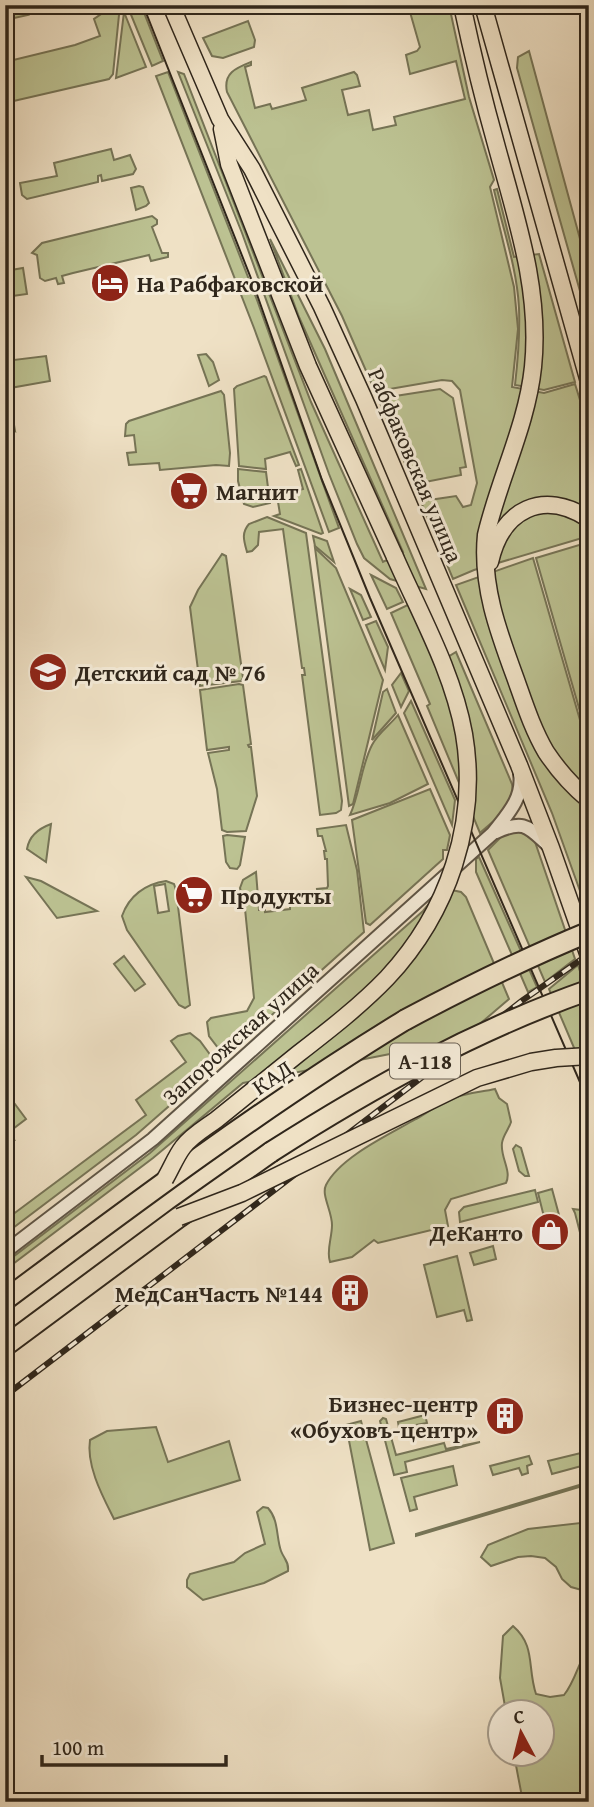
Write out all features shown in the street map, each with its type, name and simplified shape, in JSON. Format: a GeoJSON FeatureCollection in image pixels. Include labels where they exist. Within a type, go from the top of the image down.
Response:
{"type":"FeatureCollection","features":[{"type":"Feature","properties":{"kind":"highway","name":"КАД"},"geometry":{"type":"LineString","coordinates":[[5,1300],[165,1179],[331,1066],[405,1020],[461,990],[533,955],[589,932]]}},
{"type":"Feature","properties":{"kind":"highway","name":"А-118"},"geometry":{"type":"LineString","coordinates":[[5,1346],[271,1152],[358,1097],[441,1052],[506,1022],[589,990]]}},
{"type":"Feature","properties":{"kind":"main road","name":"Рабфаковская улица"},"geometry":{"type":"LineString","coordinates":[[171,5],[220,119],[252,169],[322,307],[364,399],[519,765],[589,956]]}},
{"type":"Feature","properties":{"kind":"main road"},"geometry":{"type":"LineString","coordinates":[[462,5],[482,94],[524,246],[532,284],[536,325],[533,371],[526,406],[486,536],[486,581],[504,648],[528,715],[552,760],[575,789],[589,800]]}},
{"type":"Feature","properties":{"kind":"main road"},"geometry":{"type":"LineString","coordinates":[[483,5],[589,382]]}},
{"type":"Feature","properties":{"kind":"main road"},"geometry":{"type":"LineString","coordinates":[[165,1179],[184,1146],[342,1019],[387,978],[426,927],[445,891],[457,858],[466,810],[468,771],[464,733],[452,690],[303,354],[229,164],[220,119]]}},
{"type":"Feature","properties":{"kind":"main road"},"geometry":{"type":"LineString","coordinates":[[486,581],[493,549],[509,521],[520,512],[534,506],[562,505],[589,519]]}},
{"type":"Feature","properties":{"kind":"main road"},"geometry":{"type":"LineString","coordinates":[[179,1217],[242,1194],[477,1078],[531,1062],[589,1056]]}},
{"type":"Feature","properties":{"kind":"street","name":"Запорожская улица"},"geometry":{"type":"LineString","coordinates":[[5,1252],[153,1139],[493,833],[511,811],[517,798],[521,782],[519,765]]}},
{"type":"Feature","properties":{"kind":"street"},"geometry":{"type":"LineString","coordinates":[[493,833],[517,824],[526,825],[551,848]]}},
{"type":"Feature","properties":{"kind":"green space"},"geometry":{"type":"Polygon","coordinates":[[[18,5],[28,15],[5,20],[5,7],[18,5]]]}},
{"type":"Feature","properties":{"kind":"green space"},"geometry":{"type":"Polygon","coordinates":[[[106,5],[120,5],[113,74],[109,79],[5,103],[5,62],[100,36],[94,19],[107,10],[106,5]]]}},
{"type":"Feature","properties":{"kind":"green space"},"geometry":{"type":"Polygon","coordinates":[[[127,5],[141,5],[163,61],[152,66],[127,5]]]}},
{"type":"Feature","properties":{"kind":"green space"},"geometry":{"type":"Polygon","coordinates":[[[408,5],[449,5],[469,97],[494,180],[490,187],[514,287],[518,329],[512,387],[544,393],[575,384],[589,429],[589,536],[474,570],[453,579],[380,403],[389,397],[440,389],[453,398],[466,467],[460,468],[461,475],[425,482],[429,500],[456,496],[463,507],[471,505],[477,483],[460,390],[452,381],[442,380],[384,390],[374,389],[342,316],[226,86],[232,72],[251,62],[251,65],[245,67],[255,108],[270,104],[272,109],[306,100],[302,88],[354,72],[360,86],[342,90],[348,115],[369,110],[373,130],[396,125],[394,117],[465,99],[456,61],[410,74],[406,55],[420,47],[408,5]]]}},
{"type":"Feature","properties":{"kind":"green space"},"geometry":{"type":"Polygon","coordinates":[[[124,12],[146,67],[116,78],[124,12]]]}},
{"type":"Feature","properties":{"kind":"green space"},"geometry":{"type":"Polygon","coordinates":[[[248,21],[255,40],[254,47],[223,58],[212,56],[203,38],[248,21]]]}},
{"type":"Feature","properties":{"kind":"green space"},"geometry":{"type":"Polygon","coordinates":[[[529,51],[589,272],[589,323],[517,68],[518,57],[529,51]]]}},
{"type":"Feature","properties":{"kind":"green space"},"geometry":{"type":"Polygon","coordinates":[[[168,72],[257,300],[339,528],[329,532],[254,328],[156,76],[168,72]]]}},
{"type":"Feature","properties":{"kind":"green space"},"geometry":{"type":"Polygon","coordinates":[[[178,72],[184,74],[311,402],[383,562],[403,552],[299,317],[270,239],[325,349],[426,589],[390,579],[364,558],[357,544],[242,233],[178,72]]]}},
{"type":"Feature","properties":{"kind":"green space"},"geometry":{"type":"Polygon","coordinates":[[[111,149],[114,160],[130,155],[136,169],[133,174],[102,181],[101,175],[98,176],[98,182],[27,199],[22,195],[20,183],[57,176],[54,163],[111,149]]]}},
{"type":"Feature","properties":{"kind":"green space"},"geometry":{"type":"Polygon","coordinates":[[[143,187],[149,203],[136,210],[131,188],[143,187]]]}},
{"type":"Feature","properties":{"kind":"green space"},"geometry":{"type":"Polygon","coordinates":[[[497,189],[514,257],[539,254],[575,382],[544,390],[515,385],[519,337],[518,293],[494,190],[497,189]]]}},
{"type":"Feature","properties":{"kind":"green space"},"geometry":{"type":"Polygon","coordinates":[[[152,216],[157,220],[157,224],[152,227],[162,253],[168,253],[168,257],[151,261],[149,255],[73,273],[62,276],[64,283],[58,284],[56,278],[45,281],[40,278],[37,255],[32,253],[42,243],[152,216]]]}},
{"type":"Feature","properties":{"kind":"green space"},"geometry":{"type":"Polygon","coordinates":[[[23,268],[27,294],[5,297],[5,271],[23,268]]]}},
{"type":"Feature","properties":{"kind":"green space"},"geometry":{"type":"Polygon","coordinates":[[[206,354],[213,362],[219,380],[209,386],[198,355],[206,354]]]}},
{"type":"Feature","properties":{"kind":"green space"},"geometry":{"type":"Polygon","coordinates":[[[46,356],[50,381],[10,388],[5,361],[46,356]]]}},
{"type":"Feature","properties":{"kind":"green space"},"geometry":{"type":"Polygon","coordinates":[[[264,376],[299,465],[296,466],[290,452],[265,459],[266,469],[239,466],[234,389],[264,376]]]}},
{"type":"Feature","properties":{"kind":"green space"},"geometry":{"type":"Polygon","coordinates":[[[221,391],[224,395],[229,466],[160,470],[159,463],[129,465],[127,453],[136,452],[134,435],[125,436],[126,424],[129,421],[221,391]]]}},
{"type":"Feature","properties":{"kind":"green space"},"geometry":{"type":"Polygon","coordinates":[[[10,401],[15,431],[6,425],[5,402],[10,401]]]}},
{"type":"Feature","properties":{"kind":"green space"},"geometry":{"type":"Polygon","coordinates":[[[238,469],[266,472],[270,503],[253,507],[244,504],[238,469]]]}},
{"type":"Feature","properties":{"kind":"green space"},"geometry":{"type":"Polygon","coordinates":[[[301,469],[323,533],[321,534],[274,516],[280,514],[277,496],[303,489],[298,470],[301,469]]]}},
{"type":"Feature","properties":{"kind":"green space"},"geometry":{"type":"Polygon","coordinates":[[[267,517],[306,533],[342,801],[341,810],[336,813],[320,815],[302,675],[305,675],[283,529],[259,532],[258,545],[252,551],[247,552],[245,544],[246,527],[267,517]]]}},
{"type":"Feature","properties":{"kind":"green space"},"geometry":{"type":"Polygon","coordinates":[[[313,536],[327,541],[334,562],[315,546],[313,536]]]}},
{"type":"Feature","properties":{"kind":"green space"},"geometry":{"type":"Polygon","coordinates":[[[589,542],[589,743],[536,558],[589,542]]]}},
{"type":"Feature","properties":{"kind":"green space"},"geometry":{"type":"Polygon","coordinates":[[[315,548],[336,568],[383,680],[353,804],[349,806],[315,548]]]}},
{"type":"Feature","properties":{"kind":"green space"},"geometry":{"type":"Polygon","coordinates":[[[222,554],[226,556],[243,678],[241,681],[200,686],[190,607],[222,554]]]}},
{"type":"Feature","properties":{"kind":"green space"},"geometry":{"type":"Polygon","coordinates":[[[533,558],[589,751],[589,916],[552,813],[456,585],[533,558]]]}},
{"type":"Feature","properties":{"kind":"green space"},"geometry":{"type":"Polygon","coordinates":[[[371,575],[396,588],[403,602],[387,609],[371,575]]]}},
{"type":"Feature","properties":{"kind":"green space"},"geometry":{"type":"Polygon","coordinates":[[[350,589],[361,595],[371,617],[363,620],[350,589]]]}},
{"type":"Feature","properties":{"kind":"green space"},"geometry":{"type":"Polygon","coordinates":[[[418,600],[446,658],[456,652],[512,784],[508,806],[480,833],[391,613],[418,600]]]}},
{"type":"Feature","properties":{"kind":"green space"},"geometry":{"type":"Polygon","coordinates":[[[376,621],[388,647],[385,670],[366,625],[376,621]]]}},
{"type":"Feature","properties":{"kind":"green space"},"geometry":{"type":"Polygon","coordinates":[[[401,673],[409,691],[401,707],[392,685],[401,673]]]}},
{"type":"Feature","properties":{"kind":"green space"},"geometry":{"type":"Polygon","coordinates":[[[243,685],[251,744],[248,745],[251,747],[257,796],[246,831],[227,832],[222,830],[217,789],[208,753],[229,750],[229,747],[207,750],[200,690],[243,685]]]}},
{"type":"Feature","properties":{"kind":"green space"},"geometry":{"type":"Polygon","coordinates":[[[387,689],[396,713],[372,740],[383,692],[387,689]]]}},
{"type":"Feature","properties":{"kind":"green space"},"geometry":{"type":"Polygon","coordinates":[[[411,701],[455,800],[452,825],[404,713],[411,701]]]}},
{"type":"Feature","properties":{"kind":"green space"},"geometry":{"type":"Polygon","coordinates":[[[398,715],[428,784],[390,803],[350,815],[372,745],[398,715]]]}},
{"type":"Feature","properties":{"kind":"green space"},"geometry":{"type":"Polygon","coordinates":[[[430,789],[450,835],[447,850],[443,850],[443,859],[370,925],[366,923],[352,820],[430,789]]]}},
{"type":"Feature","properties":{"kind":"green space"},"geometry":{"type":"Polygon","coordinates":[[[51,824],[46,862],[27,849],[36,833],[51,824]]]}},
{"type":"Feature","properties":{"kind":"green space"},"geometry":{"type":"Polygon","coordinates":[[[346,825],[357,870],[364,932],[225,1057],[209,1036],[207,1022],[211,1018],[247,1011],[254,998],[245,909],[240,888],[243,880],[256,872],[259,910],[265,912],[290,909],[294,903],[315,898],[318,895],[317,889],[328,886],[326,851],[317,829],[346,825]]]}},
{"type":"Feature","properties":{"kind":"green space"},"geometry":{"type":"Polygon","coordinates":[[[515,829],[533,836],[575,959],[545,982],[488,850],[506,832],[515,829]]]}},
{"type":"Feature","properties":{"kind":"green space"},"geometry":{"type":"Polygon","coordinates":[[[223,836],[245,837],[237,869],[230,868],[226,862],[223,836]]]}},
{"type":"Feature","properties":{"kind":"green space"},"geometry":{"type":"Polygon","coordinates":[[[479,857],[537,987],[528,992],[476,872],[476,859],[479,857]]]}},
{"type":"Feature","properties":{"kind":"green space"},"geometry":{"type":"Polygon","coordinates":[[[26,877],[41,881],[97,911],[57,918],[26,877]]]}},
{"type":"Feature","properties":{"kind":"green space"},"geometry":{"type":"Polygon","coordinates":[[[166,881],[174,884],[176,890],[190,1005],[185,1008],[179,1005],[127,930],[122,916],[133,897],[158,883],[166,881]],[[165,884],[154,886],[158,913],[169,911],[165,884]]]}},
{"type":"Feature","properties":{"kind":"green space"},"geometry":{"type":"Polygon","coordinates":[[[442,888],[461,892],[466,897],[509,999],[461,1040],[243,1083],[153,1158],[5,1270],[5,1263],[150,1153],[423,911],[442,888]]]}},
{"type":"Feature","properties":{"kind":"green space"},"geometry":{"type":"Polygon","coordinates":[[[124,956],[145,984],[135,991],[114,964],[124,956]]]}},
{"type":"Feature","properties":{"kind":"green space"},"geometry":{"type":"Polygon","coordinates":[[[578,965],[589,1000],[589,1083],[549,989],[578,965]]]}},
{"type":"Feature","properties":{"kind":"green space"},"geometry":{"type":"Polygon","coordinates":[[[190,1033],[200,1041],[217,1064],[136,1135],[5,1234],[5,1215],[8,1218],[146,1115],[136,1100],[186,1062],[171,1041],[190,1033]]]}},
{"type":"Feature","properties":{"kind":"green space"},"geometry":{"type":"Polygon","coordinates":[[[495,1089],[499,1098],[507,1104],[511,1122],[502,1143],[508,1174],[506,1183],[451,1199],[445,1210],[448,1226],[378,1243],[374,1240],[352,1257],[330,1262],[332,1225],[325,1189],[342,1165],[366,1147],[443,1102],[495,1089]]]}},
{"type":"Feature","properties":{"kind":"green space"},"geometry":{"type":"Polygon","coordinates":[[[6,1092],[26,1119],[9,1132],[15,1141],[11,1138],[5,1142],[6,1092]]]}},
{"type":"Feature","properties":{"kind":"green space"},"geometry":{"type":"Polygon","coordinates":[[[516,1145],[521,1148],[529,1176],[519,1171],[513,1149],[516,1145]]]}},
{"type":"Feature","properties":{"kind":"green space"},"geometry":{"type":"Polygon","coordinates":[[[552,1189],[559,1215],[544,1217],[538,1193],[552,1189]]]}},
{"type":"Feature","properties":{"kind":"green space"},"geometry":{"type":"Polygon","coordinates":[[[535,1190],[538,1202],[460,1222],[459,1212],[464,1207],[535,1190]]]}},
{"type":"Feature","properties":{"kind":"green space"},"geometry":{"type":"Polygon","coordinates":[[[573,1209],[589,1211],[587,1260],[575,1213],[573,1209]]]}},
{"type":"Feature","properties":{"kind":"green space"},"geometry":{"type":"Polygon","coordinates":[[[493,1246],[496,1259],[474,1265],[470,1253],[493,1246]]]}},
{"type":"Feature","properties":{"kind":"green space"},"geometry":{"type":"Polygon","coordinates":[[[457,1256],[472,1320],[467,1321],[464,1310],[437,1317],[424,1265],[457,1256]]]}},
{"type":"Feature","properties":{"kind":"green space"},"geometry":{"type":"Polygon","coordinates":[[[425,1415],[427,1423],[399,1428],[398,1422],[425,1415]]]}},
{"type":"Feature","properties":{"kind":"green space"},"geometry":{"type":"Polygon","coordinates":[[[386,1419],[396,1455],[444,1443],[446,1449],[480,1442],[405,1462],[407,1472],[394,1475],[380,1421],[386,1419]]]}},
{"type":"Feature","properties":{"kind":"green space"},"geometry":{"type":"Polygon","coordinates":[[[361,1421],[394,1543],[370,1550],[346,1425],[361,1421]]]}},
{"type":"Feature","properties":{"kind":"green space"},"geometry":{"type":"Polygon","coordinates":[[[156,1427],[168,1462],[229,1441],[240,1480],[114,1519],[93,1471],[90,1440],[107,1431],[156,1427]]]}},
{"type":"Feature","properties":{"kind":"green space"},"geometry":{"type":"Polygon","coordinates":[[[589,1451],[589,1464],[552,1474],[548,1461],[589,1451]]]}},
{"type":"Feature","properties":{"kind":"green space"},"geometry":{"type":"Polygon","coordinates":[[[529,1456],[532,1464],[527,1466],[528,1473],[522,1475],[519,1468],[493,1475],[490,1466],[529,1456]]]}},
{"type":"Feature","properties":{"kind":"green space"},"geometry":{"type":"Polygon","coordinates":[[[453,1466],[457,1485],[414,1497],[417,1509],[410,1511],[401,1478],[453,1466]]]}},
{"type":"Feature","properties":{"kind":"green space"},"geometry":{"type":"Polygon","coordinates":[[[589,1484],[416,1536],[416,1534],[589,1484]]]}},
{"type":"Feature","properties":{"kind":"green space"},"geometry":{"type":"Polygon","coordinates":[[[263,1507],[268,1508],[274,1518],[279,1546],[287,1562],[288,1571],[264,1583],[203,1600],[187,1587],[190,1574],[234,1562],[245,1553],[265,1544],[257,1512],[263,1507]]]}},
{"type":"Feature","properties":{"kind":"green space"},"geometry":{"type":"Polygon","coordinates":[[[589,1522],[589,1592],[571,1587],[562,1579],[556,1567],[545,1558],[518,1557],[491,1566],[481,1557],[488,1545],[528,1529],[589,1522]]]}},
{"type":"Feature","properties":{"kind":"green space"},"geometry":{"type":"Polygon","coordinates":[[[513,1626],[520,1634],[528,1649],[536,1694],[550,1697],[564,1695],[589,1647],[589,1802],[523,1802],[517,1769],[556,1769],[556,1699],[504,1699],[500,1678],[503,1636],[513,1626]]]}},
{"type":"Feature","properties":{"kind":"tram line"},"geometry":{"type":"LineString","coordinates":[[143,5],[254,286],[322,480],[370,598],[589,1103]]}},
{"type":"Feature","properties":{"kind":"railway"},"geometry":{"type":"LineString","coordinates":[[5,1396],[523,1000],[589,954]]}},
{"type":"Feature","properties":{"kind":"place","name":"На Рабфаковской"},"geometry":{"type":"Point","coordinates":[110,283]}},
{"type":"Feature","properties":{"kind":"place","name":"Магнит"},"geometry":{"type":"Point","coordinates":[189,491]}},
{"type":"Feature","properties":{"kind":"place","name":"Детский сад № 76"},"geometry":{"type":"Point","coordinates":[48,672]}},
{"type":"Feature","properties":{"kind":"place","name":"Продукты"},"geometry":{"type":"Point","coordinates":[194,895]}},
{"type":"Feature","properties":{"kind":"place","name":"ДеКанто"},"geometry":{"type":"Point","coordinates":[550,1232]}},
{"type":"Feature","properties":{"kind":"place","name":"МедСанЧасть №144"},"geometry":{"type":"Point","coordinates":[350,1293]}},
{"type":"Feature","properties":{"kind":"place","name":"Бизнес-центр «Обуховъ-центр»"},"geometry":{"type":"Point","coordinates":[505,1416]}}]}
